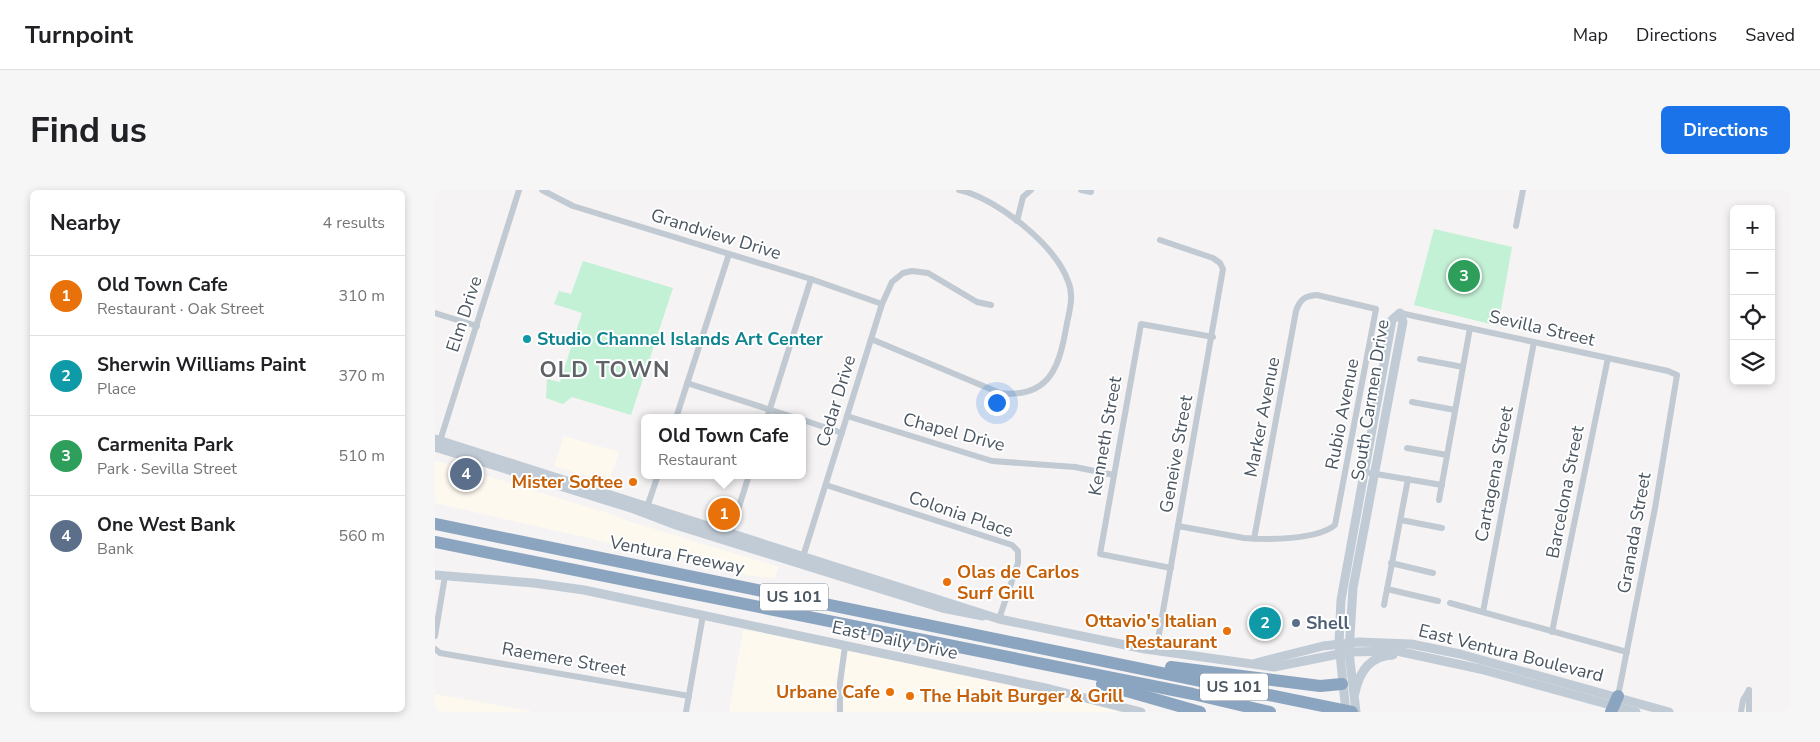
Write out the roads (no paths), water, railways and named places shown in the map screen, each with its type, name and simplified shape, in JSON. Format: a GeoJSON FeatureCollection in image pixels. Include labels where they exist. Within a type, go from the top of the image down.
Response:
{"type":"FeatureCollection","features":[{"type":"Feature","properties":{"kind":"highway"},"geometry":{"type":"LineString","coordinates":[[435,519],[474,532]]}},
{"type":"Feature","properties":{"kind":"highway","name":"Ventura Freeway"},"geometry":{"type":"LineString","coordinates":[[435,524],[1352,712]]}},
{"type":"Feature","properties":{"kind":"highway","name":"Ventura Freeway"},"geometry":{"type":"LineString","coordinates":[[435,542],[1270,712]]}},
{"type":"Feature","properties":{"kind":"highway"},"geometry":{"type":"LineString","coordinates":[[435,550],[497,555]]}},
{"type":"Feature","properties":{"kind":"highway"},"geometry":{"type":"LineString","coordinates":[[1115,662],[1194,668],[1343,688]]}},
{"type":"Feature","properties":{"kind":"highway"},"geometry":{"type":"LineString","coordinates":[[1055,667],[1101,684],[1200,712]]}},
{"type":"Feature","properties":{"kind":"main road","name":"South Carmen Drive"},"geometry":{"type":"LineString","coordinates":[[1400,312],[1403,322],[1353,588],[1344,648],[1344,578],[1392,320],[1400,312]]}},
{"type":"Feature","properties":{"kind":"main road","name":"East Ventura Boulevard"},"geometry":{"type":"LineString","coordinates":[[437,444],[802,561],[970,608],[986,616],[999,619],[1156,651],[1256,663],[1317,647],[1388,651],[1417,655],[1636,712]]}},
{"type":"Feature","properties":{"kind":"main road","name":"East Daily Drive"},"geometry":{"type":"LineString","coordinates":[[435,575],[565,587],[703,615],[1141,712]]}},
{"type":"Feature","properties":{"kind":"main road","name":"East Ventura Boulevard"},"geometry":{"type":"LineString","coordinates":[[1344,648],[1405,644],[1441,650],[1617,707],[1669,712]]}},
{"type":"Feature","properties":{"kind":"main road"},"geometry":{"type":"LineString","coordinates":[[1344,648],[1343,688],[1345,712]]}},
{"type":"Feature","properties":{"kind":"main road"},"geometry":{"type":"LineString","coordinates":[[1344,648],[1355,696],[1356,712]]}},
{"type":"Feature","properties":{"kind":"main road"},"geometry":{"type":"LineString","coordinates":[[1355,696],[1359,677],[1371,662],[1389,655],[1417,655]]}},
{"type":"Feature","properties":{"kind":"street","name":"Elm Drive"},"geometry":{"type":"LineString","coordinates":[[437,444],[477,326],[519,190]]}},
{"type":"Feature","properties":{"kind":"street","name":"Grandview Drive"},"geometry":{"type":"LineString","coordinates":[[543,190],[573,206],[811,279],[882,304]]}},
{"type":"Feature","properties":{"kind":"street"},"geometry":{"type":"LineString","coordinates":[[871,339],[994,391],[1017,393],[1029,390],[1043,382],[1055,369],[1061,355],[1071,300],[1071,288],[1055,257],[1017,220],[993,203],[959,190]]}},
{"type":"Feature","properties":{"kind":"street"},"geometry":{"type":"LineString","coordinates":[[1017,220],[1023,197],[1031,190]]}},
{"type":"Feature","properties":{"kind":"street"},"geometry":{"type":"LineString","coordinates":[[1081,190],[1091,192]]}},
{"type":"Feature","properties":{"kind":"street"},"geometry":{"type":"LineString","coordinates":[[1516,226],[1523,190]]}},
{"type":"Feature","properties":{"kind":"street","name":"Geneive Street"},"geometry":{"type":"LineString","coordinates":[[1156,651],[1223,282],[1221,263],[1213,258],[1161,240]]}},
{"type":"Feature","properties":{"kind":"street"},"geometry":{"type":"LineString","coordinates":[[677,414],[729,254]]}},
{"type":"Feature","properties":{"kind":"street","name":"Cedar Drive"},"geometry":{"type":"LineString","coordinates":[[802,561],[882,304],[892,282],[903,272],[912,270],[928,273],[977,302],[991,305]]}},
{"type":"Feature","properties":{"kind":"street"},"geometry":{"type":"LineString","coordinates":[[768,414],[811,279]]}},
{"type":"Feature","properties":{"kind":"street","name":"Rubio Avenue"},"geometry":{"type":"LineString","coordinates":[[1254,539],[1305,535],[1332,528],[1335,525],[1376,308],[1317,295],[1308,296],[1300,301]]}},
{"type":"Feature","properties":{"kind":"street","name":"Marker Avenue"},"geometry":{"type":"LineString","coordinates":[[1254,539],[1300,301]]}},
{"type":"Feature","properties":{"kind":"street","name":"Sevilla Street"},"geometry":{"type":"LineString","coordinates":[[1400,312],[1668,371],[1677,376]]}},
{"type":"Feature","properties":{"kind":"street"},"geometry":{"type":"LineString","coordinates":[[435,313],[477,326]]}},
{"type":"Feature","properties":{"kind":"street","name":"Kenneth Street"},"geometry":{"type":"LineString","coordinates":[[1171,568],[1100,554],[1141,324],[1213,337]]}},
{"type":"Feature","properties":{"kind":"street"},"geometry":{"type":"LineString","coordinates":[[1439,500],[1471,328]]}},
{"type":"Feature","properties":{"kind":"street","name":"Cartagena Street"},"geometry":{"type":"LineString","coordinates":[[1483,612],[1534,342]]}},
{"type":"Feature","properties":{"kind":"street"},"geometry":{"type":"LineString","coordinates":[[1420,358],[1463,367]]}},
{"type":"Feature","properties":{"kind":"street","name":"Barcelona Street"},"geometry":{"type":"LineString","coordinates":[[1553,632],[1608,358]]}},
{"type":"Feature","properties":{"kind":"street","name":"Granada Street"},"geometry":{"type":"LineString","coordinates":[[1617,707],[1677,376]]}},
{"type":"Feature","properties":{"kind":"street"},"geometry":{"type":"LineString","coordinates":[[687,383],[784,414]]}},
{"type":"Feature","properties":{"kind":"street"},"geometry":{"type":"LineString","coordinates":[[1412,402],[1455,410]]}},
{"type":"Feature","properties":{"kind":"street","name":"Chapel Drive"},"geometry":{"type":"LineString","coordinates":[[847,416],[987,460],[1075,467],[1114,474]]}},
{"type":"Feature","properties":{"kind":"street"},"geometry":{"type":"LineString","coordinates":[[806,421],[842,432]]}},
{"type":"Feature","properties":{"kind":"street"},"geometry":{"type":"LineString","coordinates":[[1407,448],[1447,455]]}},
{"type":"Feature","properties":{"kind":"street"},"geometry":{"type":"LineString","coordinates":[[1364,472],[1442,485]]}},
{"type":"Feature","properties":{"kind":"street"},"geometry":{"type":"LineString","coordinates":[[646,510],[657,479]]}},
{"type":"Feature","properties":{"kind":"street"},"geometry":{"type":"LineString","coordinates":[[729,538],[748,479]]}},
{"type":"Feature","properties":{"kind":"street"},"geometry":{"type":"LineString","coordinates":[[1384,604],[1408,480]]}},
{"type":"Feature","properties":{"kind":"street","name":"Colonia Place"},"geometry":{"type":"LineString","coordinates":[[825,486],[1012,545],[1018,551],[1018,563],[999,619]]}},
{"type":"Feature","properties":{"kind":"street"},"geometry":{"type":"LineString","coordinates":[[1401,520],[1442,528]]}},
{"type":"Feature","properties":{"kind":"street"},"geometry":{"type":"LineString","coordinates":[[1178,526],[1254,539]]}},
{"type":"Feature","properties":{"kind":"street"},"geometry":{"type":"LineString","coordinates":[[1391,564],[1433,573]]}},
{"type":"Feature","properties":{"kind":"street"},"geometry":{"type":"LineString","coordinates":[[435,636],[445,576]]}},
{"type":"Feature","properties":{"kind":"street"},"geometry":{"type":"LineString","coordinates":[[1387,589],[1439,601]]}},
{"type":"Feature","properties":{"kind":"street"},"geometry":{"type":"LineString","coordinates":[[1450,603],[1627,652]]}},
{"type":"Feature","properties":{"kind":"street"},"geometry":{"type":"LineString","coordinates":[[686,712],[703,615]]}},
{"type":"Feature","properties":{"kind":"street"},"geometry":{"type":"LineString","coordinates":[[840,712],[840,683],[845,646]]}},
{"type":"Feature","properties":{"kind":"street","name":"Raemere Street"},"geometry":{"type":"LineString","coordinates":[[435,649],[441,653],[689,696]]}},
{"type":"Feature","properties":{"kind":"street"},"geometry":{"type":"LineString","coordinates":[[1741,712],[1743,700],[1749,690],[1749,712]]}},
{"type":"Feature","properties":{"kind":"place","name":"Carmenita Park"},"geometry":{"type":"Point","coordinates":[1464,276]}},
{"type":"Feature","properties":{"kind":"place","name":"Studio Channel Islands Art Center"},"geometry":{"type":"Point","coordinates":[527,339]}},
{"type":"Feature","properties":{"kind":"place","name":"One West Bank"},"geometry":{"type":"Point","coordinates":[466,474]}},
{"type":"Feature","properties":{"kind":"place","name":"Mister Softee"},"geometry":{"type":"Point","coordinates":[633,482]}},
{"type":"Feature","properties":{"kind":"place","name":"Old Town Cafe"},"geometry":{"type":"Point","coordinates":[724,514]}},
{"type":"Feature","properties":{"kind":"place","name":"Olas de Carlos Surf Grill"},"geometry":{"type":"Point","coordinates":[947,582]}},
{"type":"Feature","properties":{"kind":"place","name":"Sherwin Williams Paint"},"geometry":{"type":"Point","coordinates":[1265,623]}},
{"type":"Feature","properties":{"kind":"place","name":"Shell"},"geometry":{"type":"Point","coordinates":[1296,623]}},
{"type":"Feature","properties":{"kind":"place","name":"Ottavio's Italian Restaurant"},"geometry":{"type":"Point","coordinates":[1227,631]}},
{"type":"Feature","properties":{"kind":"place","name":"Urbane Cafe"},"geometry":{"type":"Point","coordinates":[890,692]}},
{"type":"Feature","properties":{"kind":"place","name":"The Habit Burger & Grill"},"geometry":{"type":"Point","coordinates":[910,696]}},
{"type":"Feature","properties":{"kind":"district","name":"OLD TOWN"},"geometry":{"type":"Point","coordinates":[605,370]}}]}
